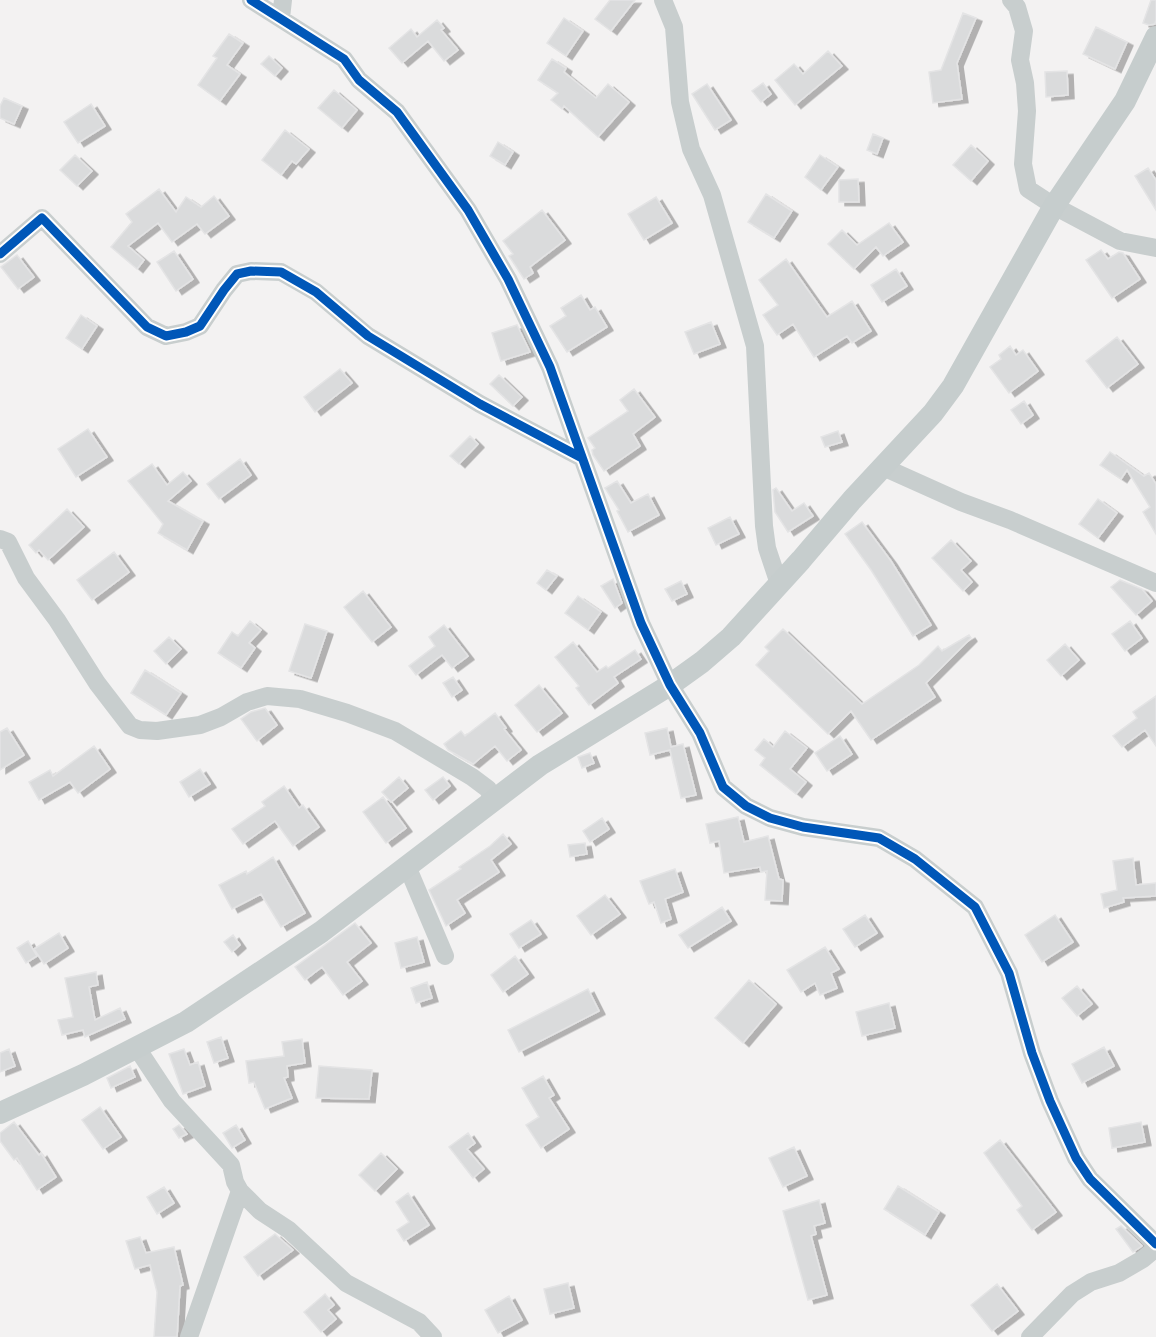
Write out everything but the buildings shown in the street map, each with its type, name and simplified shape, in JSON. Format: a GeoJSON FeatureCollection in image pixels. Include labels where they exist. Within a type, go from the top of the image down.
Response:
{"type":"FeatureCollection","features":[{"type":"Feature","properties":{"kind":"main road"},"geometry":{"type":"LineString","coordinates":[[0,1113],[137,1048],[186,1022],[321,932],[540,765],[670,685],[702,662],[730,637],[933,413],[953,386],[1054,206],[1125,101],[1156,37]]}},
{"type":"Feature","properties":{"kind":"street"},"geometry":{"type":"LineString","coordinates":[[251,0],[282,9],[318,44],[344,59],[359,80],[397,112],[468,210],[508,279],[550,367],[641,623],[670,685],[700,734],[723,787],[746,806],[770,818],[804,827],[879,838],[915,859],[975,907],[1009,973],[1032,1053],[1050,1101],[1076,1158],[1090,1179],[1153,1240],[1143,1259],[1119,1273],[1091,1282],[1072,1294],[1030,1337]]}},
{"type":"Feature","properties":{"kind":"street"},"geometry":{"type":"LineString","coordinates":[[663,0],[674,27],[680,102],[691,149],[712,195],[755,346],[764,526],[767,548],[779,584]]}},
{"type":"Feature","properties":{"kind":"street"},"geometry":{"type":"LineString","coordinates":[[1011,0],[1017,7],[1024,31],[1020,60],[1025,83],[1027,111],[1023,164],[1029,189],[1036,196],[1120,241],[1156,248]]}},
{"type":"Feature","properties":{"kind":"street"},"geometry":{"type":"LineString","coordinates":[[0,254],[42,218],[147,327],[165,336],[186,333],[200,326],[237,274],[251,271],[281,272],[316,292],[368,336],[480,404],[582,458]]}},
{"type":"Feature","properties":{"kind":"street"},"geometry":{"type":"LineString","coordinates":[[883,467],[1156,583]]}},
{"type":"Feature","properties":{"kind":"street"},"geometry":{"type":"LineString","coordinates":[[0,539],[8,542],[26,578],[57,620],[97,683],[130,726],[157,731],[200,725],[221,717],[247,702],[267,696],[300,699],[395,731],[472,777],[488,789],[493,800]]}},
{"type":"Feature","properties":{"kind":"street"},"geometry":{"type":"LineString","coordinates":[[407,866],[445,956]]}},
{"type":"Feature","properties":{"kind":"street"},"geometry":{"type":"LineString","coordinates":[[137,1048],[172,1101],[231,1165],[240,1191],[260,1211],[289,1230],[346,1283],[419,1322],[433,1337]]}},
{"type":"Feature","properties":{"kind":"street"},"geometry":{"type":"LineString","coordinates":[[189,1337],[240,1191]]}},
{"type":"Feature","properties":{"kind":"cycle path"},"geometry":{"type":"LineString","coordinates":[[251,0],[344,59],[359,80],[397,112],[468,210],[508,279],[550,367],[641,623],[670,685],[700,733],[723,787],[746,806],[770,818],[803,827],[879,838],[915,859],[975,907],[1009,973],[1032,1053],[1050,1101],[1076,1158],[1090,1179],[1156,1244]]}},
{"type":"Feature","properties":{"kind":"cycle path"},"geometry":{"type":"LineString","coordinates":[[0,254],[42,218],[147,327],[166,336],[186,332],[200,326],[237,274],[251,271],[281,272],[316,292],[368,336],[480,404],[582,458]]}}]}
